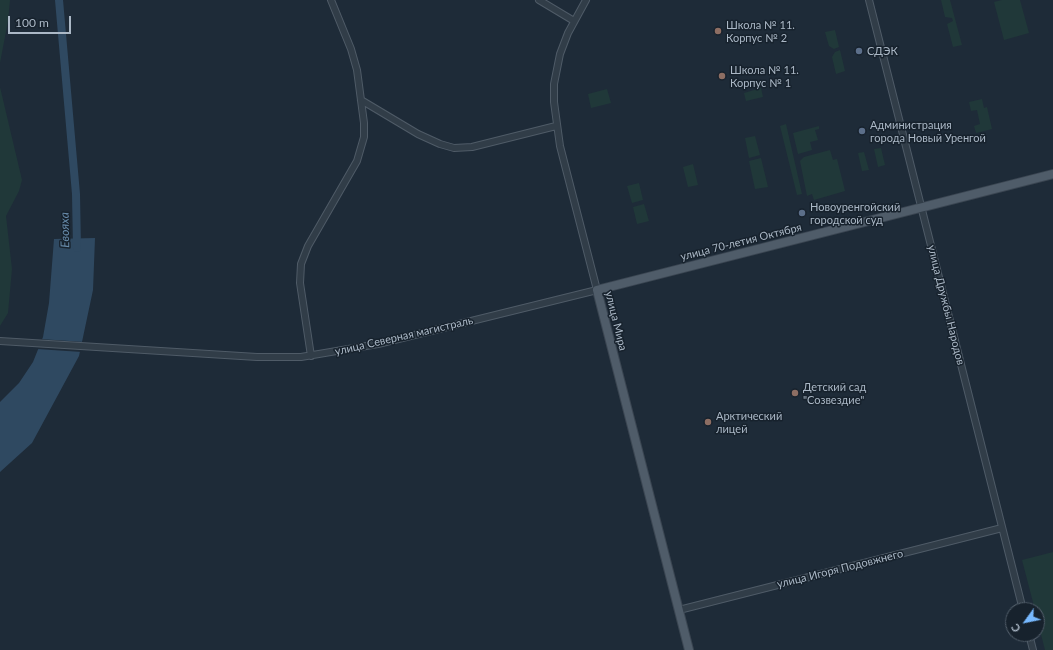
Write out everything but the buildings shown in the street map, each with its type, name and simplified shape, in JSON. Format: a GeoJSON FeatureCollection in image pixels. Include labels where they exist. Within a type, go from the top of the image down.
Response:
{"type":"FeatureCollection","features":[{"type":"Feature","properties":{"kind":"main road","name":"улица 70-летия Октября"},"geometry":{"type":"LineString","coordinates":[[597,290],[1053,174]]}},
{"type":"Feature","properties":{"kind":"main road","name":"улица Мира"},"geometry":{"type":"LineString","coordinates":[[597,290],[689,650]]}},
{"type":"Feature","properties":{"kind":"street"},"geometry":{"type":"LineString","coordinates":[[311,356],[300,283],[301,264],[308,246],[360,155],[364,130],[361,100],[354,59],[331,0]]}},
{"type":"Feature","properties":{"kind":"street"},"geometry":{"type":"LineString","coordinates":[[539,0],[574,21]]}},
{"type":"Feature","properties":{"kind":"street","name":"улица Мира"},"geometry":{"type":"LineString","coordinates":[[586,0],[574,21],[562,49],[555,77],[554,102],[556,126],[597,290]]}},
{"type":"Feature","properties":{"kind":"street","name":"улица Дружбы Народов"},"geometry":{"type":"LineString","coordinates":[[869,0],[1021,602]]}},
{"type":"Feature","properties":{"kind":"street"},"geometry":{"type":"LineString","coordinates":[[361,100],[418,134],[440,144],[454,148],[472,147],[556,126]]}},
{"type":"Feature","properties":{"kind":"street","name":"улица Северная магистраль"},"geometry":{"type":"LineString","coordinates":[[0,341],[268,357],[311,356],[378,344],[597,290]]}},
{"type":"Feature","properties":{"kind":"street","name":"улица Игоря Подовжнего"},"geometry":{"type":"LineString","coordinates":[[679,610],[1002,528]]}},
{"type":"Feature","properties":{"kind":"green space"},"geometry":{"type":"Polygon","coordinates":[[[0,0],[10,0],[8,21],[0,63],[0,0]]]}},
{"type":"Feature","properties":{"kind":"green space"},"geometry":{"type":"Polygon","coordinates":[[[941,0],[950,0],[962,45],[953,47],[947,24],[953,21],[952,18],[945,17],[941,0]]]}},
{"type":"Feature","properties":{"kind":"green space"},"geometry":{"type":"Polygon","coordinates":[[[1002,0],[1020,0],[1029,33],[1004,40],[994,2],[1002,0]]]}},
{"type":"Feature","properties":{"kind":"green space"},"geometry":{"type":"Polygon","coordinates":[[[835,30],[839,47],[834,49],[829,46],[825,32],[835,30]]]}},
{"type":"Feature","properties":{"kind":"green space"},"geometry":{"type":"Polygon","coordinates":[[[840,50],[845,71],[836,74],[832,57],[835,52],[840,50]]]}},
{"type":"Feature","properties":{"kind":"green space"},"geometry":{"type":"Polygon","coordinates":[[[0,87],[22,180],[19,191],[6,216],[12,269],[8,313],[0,326],[0,87]]]}},
{"type":"Feature","properties":{"kind":"green space"},"geometry":{"type":"Polygon","coordinates":[[[761,88],[763,97],[746,101],[744,93],[761,88]]]}},
{"type":"Feature","properties":{"kind":"green space"},"geometry":{"type":"Polygon","coordinates":[[[607,89],[611,103],[591,108],[588,94],[607,89]]]}},
{"type":"Feature","properties":{"kind":"green space"},"geometry":{"type":"Polygon","coordinates":[[[982,99],[984,108],[987,107],[992,129],[976,133],[974,126],[980,124],[977,110],[971,111],[969,102],[982,99]]]}},
{"type":"Feature","properties":{"kind":"green space"},"geometry":{"type":"Polygon","coordinates":[[[786,124],[802,194],[797,195],[780,126],[786,124]]]}},
{"type":"Feature","properties":{"kind":"green space"},"geometry":{"type":"Polygon","coordinates":[[[819,126],[819,129],[815,130],[818,140],[810,142],[812,150],[798,154],[793,133],[819,126]]]}},
{"type":"Feature","properties":{"kind":"green space"},"geometry":{"type":"Polygon","coordinates":[[[755,136],[760,155],[749,158],[745,138],[755,136]]]}},
{"type":"Feature","properties":{"kind":"green space"},"geometry":{"type":"Polygon","coordinates":[[[881,148],[885,165],[878,167],[874,149],[881,148]]]}},
{"type":"Feature","properties":{"kind":"green space"},"geometry":{"type":"Polygon","coordinates":[[[830,150],[833,160],[837,159],[845,191],[814,200],[812,194],[807,196],[800,161],[804,157],[830,150]]]}},
{"type":"Feature","properties":{"kind":"green space"},"geometry":{"type":"Polygon","coordinates":[[[864,152],[869,170],[862,171],[858,153],[864,152]]]}},
{"type":"Feature","properties":{"kind":"green space"},"geometry":{"type":"Polygon","coordinates":[[[761,158],[768,187],[755,189],[749,161],[761,158]]]}},
{"type":"Feature","properties":{"kind":"green space"},"geometry":{"type":"Polygon","coordinates":[[[693,164],[698,185],[688,187],[683,167],[693,164]]]}},
{"type":"Feature","properties":{"kind":"green space"},"geometry":{"type":"Polygon","coordinates":[[[639,183],[643,200],[632,203],[627,186],[639,183]]]}},
{"type":"Feature","properties":{"kind":"green space"},"geometry":{"type":"Polygon","coordinates":[[[644,204],[649,221],[637,224],[633,207],[644,204]]]}},
{"type":"Feature","properties":{"kind":"green space"},"geometry":{"type":"Polygon","coordinates":[[[1053,552],[1053,650],[1045,650],[1043,642],[1045,642],[1045,602],[1033,602],[1022,560],[1053,552]]]}},
{"type":"Feature","properties":{"kind":"water"},"geometry":{"type":"Polygon","coordinates":[[[95,238],[93,290],[79,356],[32,443],[0,472],[0,402],[19,383],[33,362],[43,337],[49,303],[54,239],[95,238]]]}},
{"type":"Feature","properties":{"kind":"pier"},"geometry":{"type":"Polygon","coordinates":[[[40,339],[84,342],[82,352],[37,349],[40,339]]]}},
{"type":"Feature","properties":{"kind":"waterway","name":"Евояха"},"geometry":{"type":"LineString","coordinates":[[59,0],[76,194],[77,248]]}},
{"type":"Feature","properties":{"kind":"place","name":"Школа № 11. Корпус № 2"},"geometry":{"type":"Point","coordinates":[718,31]}},
{"type":"Feature","properties":{"kind":"place","name":"СДЭК"},"geometry":{"type":"Point","coordinates":[859,51]}},
{"type":"Feature","properties":{"kind":"place","name":"Школа № 11. Корпус № 1"},"geometry":{"type":"Point","coordinates":[722,76]}},
{"type":"Feature","properties":{"kind":"place","name":"Администрация города Новый Уренгой"},"geometry":{"type":"Point","coordinates":[862,131]}},
{"type":"Feature","properties":{"kind":"place","name":"Новоуренгойский городской суд"},"geometry":{"type":"Point","coordinates":[802,213]}},
{"type":"Feature","properties":{"kind":"place","name":"Детский сад \"Созвездие\""},"geometry":{"type":"Point","coordinates":[795,393]}},
{"type":"Feature","properties":{"kind":"place","name":"Арктический лицей"},"geometry":{"type":"Point","coordinates":[708,422]}}]}
